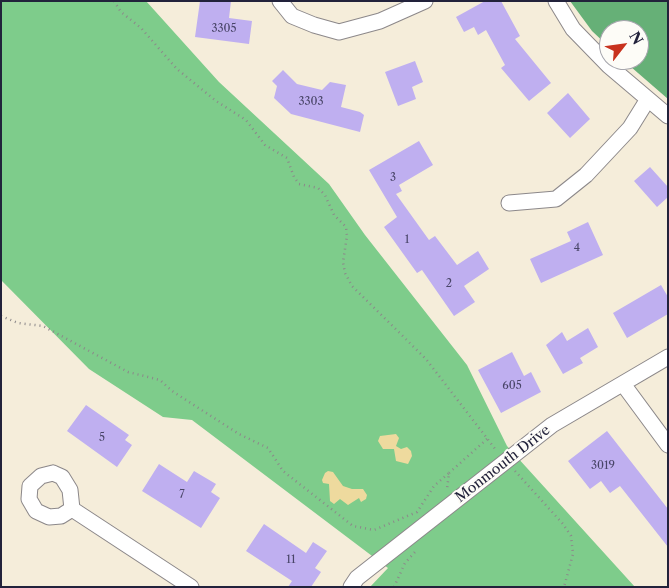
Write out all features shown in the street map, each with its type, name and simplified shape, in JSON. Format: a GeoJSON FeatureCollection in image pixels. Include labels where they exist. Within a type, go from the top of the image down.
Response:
{"type":"FeatureCollection","features":[{"type":"Feature","properties":{"kind":"street"},"geometry":{"type":"LineString","coordinates":[[280,1],[292,16],[339,32],[380,21],[425,1]]}},
{"type":"Feature","properties":{"kind":"street"},"geometry":{"type":"LineString","coordinates":[[556,1],[573,29],[609,66],[668,116]]}},
{"type":"Feature","properties":{"kind":"street"},"geometry":{"type":"LineString","coordinates":[[509,203],[556,200],[586,175],[630,128],[648,99]]}},
{"type":"Feature","properties":{"kind":"street","name":"Monmouth Drive"},"geometry":{"type":"LineString","coordinates":[[351,587],[357,578],[552,425],[668,357]]}},
{"type":"Feature","properties":{"kind":"street"},"geometry":{"type":"LineString","coordinates":[[623,384],[668,445]]}},
{"type":"Feature","properties":{"kind":"street"},"geometry":{"type":"LineString","coordinates":[[72,509],[191,587]]}},
{"type":"Feature","properties":{"kind":"path"},"geometry":{"type":"LineString","coordinates":[[114,1],[121,12],[141,28],[177,69],[246,120],[265,145],[287,158],[294,177],[299,184],[318,188],[325,195],[334,215],[346,227],[347,236],[343,262],[344,274],[352,286],[426,359],[487,439],[563,524],[571,536],[573,554],[564,587]]}},
{"type":"Feature","properties":{"kind":"path"},"geometry":{"type":"LineString","coordinates":[[1,316],[18,323],[43,326],[128,372],[160,380],[189,402],[239,434],[268,448],[284,471],[353,526],[374,530],[417,512],[434,486],[487,439]]}},
{"type":"Feature","properties":{"kind":"path"},"geometry":{"type":"LineString","coordinates":[[444,510],[449,473]]}},
{"type":"Feature","properties":{"kind":"path"},"geometry":{"type":"LineString","coordinates":[[394,587],[405,563],[420,547]]}},
{"type":"Feature","properties":{"kind":"green space"},"geometry":{"type":"Polygon","coordinates":[[[1,1],[146,1],[219,82],[329,184],[365,235],[467,365],[507,446],[635,587],[370,587],[388,568],[192,420],[163,417],[89,369],[1,280],[1,1]]]}},
{"type":"Feature","properties":{"kind":"green space"},"geometry":{"type":"Polygon","coordinates":[[[570,1],[668,1],[668,99],[635,70],[649,70],[649,20],[599,20],[599,38],[570,1]]]}},
{"type":"Feature","properties":{"kind":"sand"},"geometry":{"type":"Polygon","coordinates":[[[396,434],[399,438],[396,446],[401,449],[407,447],[411,451],[412,456],[408,464],[396,461],[394,449],[383,449],[378,441],[380,436],[396,434]]]}},
{"type":"Feature","properties":{"kind":"sand"},"geometry":{"type":"Polygon","coordinates":[[[328,471],[333,472],[343,486],[352,489],[363,489],[367,495],[366,499],[361,502],[359,498],[348,505],[340,499],[334,504],[330,501],[329,484],[323,483],[322,480],[328,471]]]}},
{"type":"Feature","properties":{"kind":"building"},"geometry":{"type":"Polygon","coordinates":[[[200,1],[231,1],[229,18],[252,21],[249,44],[195,37],[200,1]]]}},
{"type":"Feature","properties":{"kind":"building"},"geometry":{"type":"Polygon","coordinates":[[[485,1],[501,1],[520,36],[515,39],[551,83],[529,101],[501,68],[505,65],[486,30],[478,35],[474,27],[464,32],[456,17],[485,1]]]}},
{"type":"Feature","properties":{"kind":"building"},"geometry":{"type":"Polygon","coordinates":[[[415,61],[423,82],[412,87],[416,99],[398,106],[385,72],[415,61]]]}},
{"type":"Feature","properties":{"kind":"building"},"geometry":{"type":"Polygon","coordinates":[[[283,70],[297,84],[322,90],[330,82],[346,85],[341,107],[360,112],[364,115],[360,132],[291,114],[274,98],[277,86],[272,81],[283,70]]]}},
{"type":"Feature","properties":{"kind":"building"},"geometry":{"type":"Polygon","coordinates":[[[568,93],[590,119],[570,138],[547,113],[568,93]]]}},
{"type":"Feature","properties":{"kind":"building"},"geometry":{"type":"Polygon","coordinates":[[[419,141],[433,165],[399,185],[402,191],[396,194],[429,240],[435,236],[457,265],[478,251],[489,269],[464,286],[475,302],[454,316],[422,270],[417,273],[384,227],[397,217],[369,170],[419,141]]]}},
{"type":"Feature","properties":{"kind":"building"},"geometry":{"type":"Polygon","coordinates":[[[650,167],[668,187],[668,197],[657,207],[634,181],[650,167]]]}},
{"type":"Feature","properties":{"kind":"building"},"geometry":{"type":"Polygon","coordinates":[[[588,222],[603,255],[541,283],[530,259],[571,241],[567,232],[588,222]]]}},
{"type":"Feature","properties":{"kind":"building"},"geometry":{"type":"Polygon","coordinates":[[[661,285],[668,297],[668,314],[627,338],[613,313],[661,285]]]}},
{"type":"Feature","properties":{"kind":"building"},"geometry":{"type":"Polygon","coordinates":[[[588,328],[598,347],[580,358],[583,363],[563,374],[546,345],[562,332],[567,341],[588,328]]]}},
{"type":"Feature","properties":{"kind":"building"},"geometry":{"type":"Polygon","coordinates":[[[512,352],[524,376],[531,372],[541,392],[501,413],[478,370],[512,352]]]}},
{"type":"Feature","properties":{"kind":"building"},"geometry":{"type":"Polygon","coordinates":[[[86,405],[129,435],[125,440],[132,445],[117,467],[67,431],[86,405]]]}},
{"type":"Feature","properties":{"kind":"building"},"geometry":{"type":"Polygon","coordinates":[[[607,431],[668,509],[668,547],[620,486],[610,493],[601,481],[590,489],[568,461],[607,431]]]}},
{"type":"Feature","properties":{"kind":"building"},"geometry":{"type":"Polygon","coordinates":[[[159,464],[187,482],[194,471],[216,484],[211,492],[220,498],[201,528],[142,491],[159,464]]]}},
{"type":"Feature","properties":{"kind":"building"},"geometry":{"type":"Polygon","coordinates":[[[264,524],[306,553],[313,542],[327,551],[315,568],[321,572],[311,587],[288,587],[292,581],[246,551],[264,524]]]}}]}
